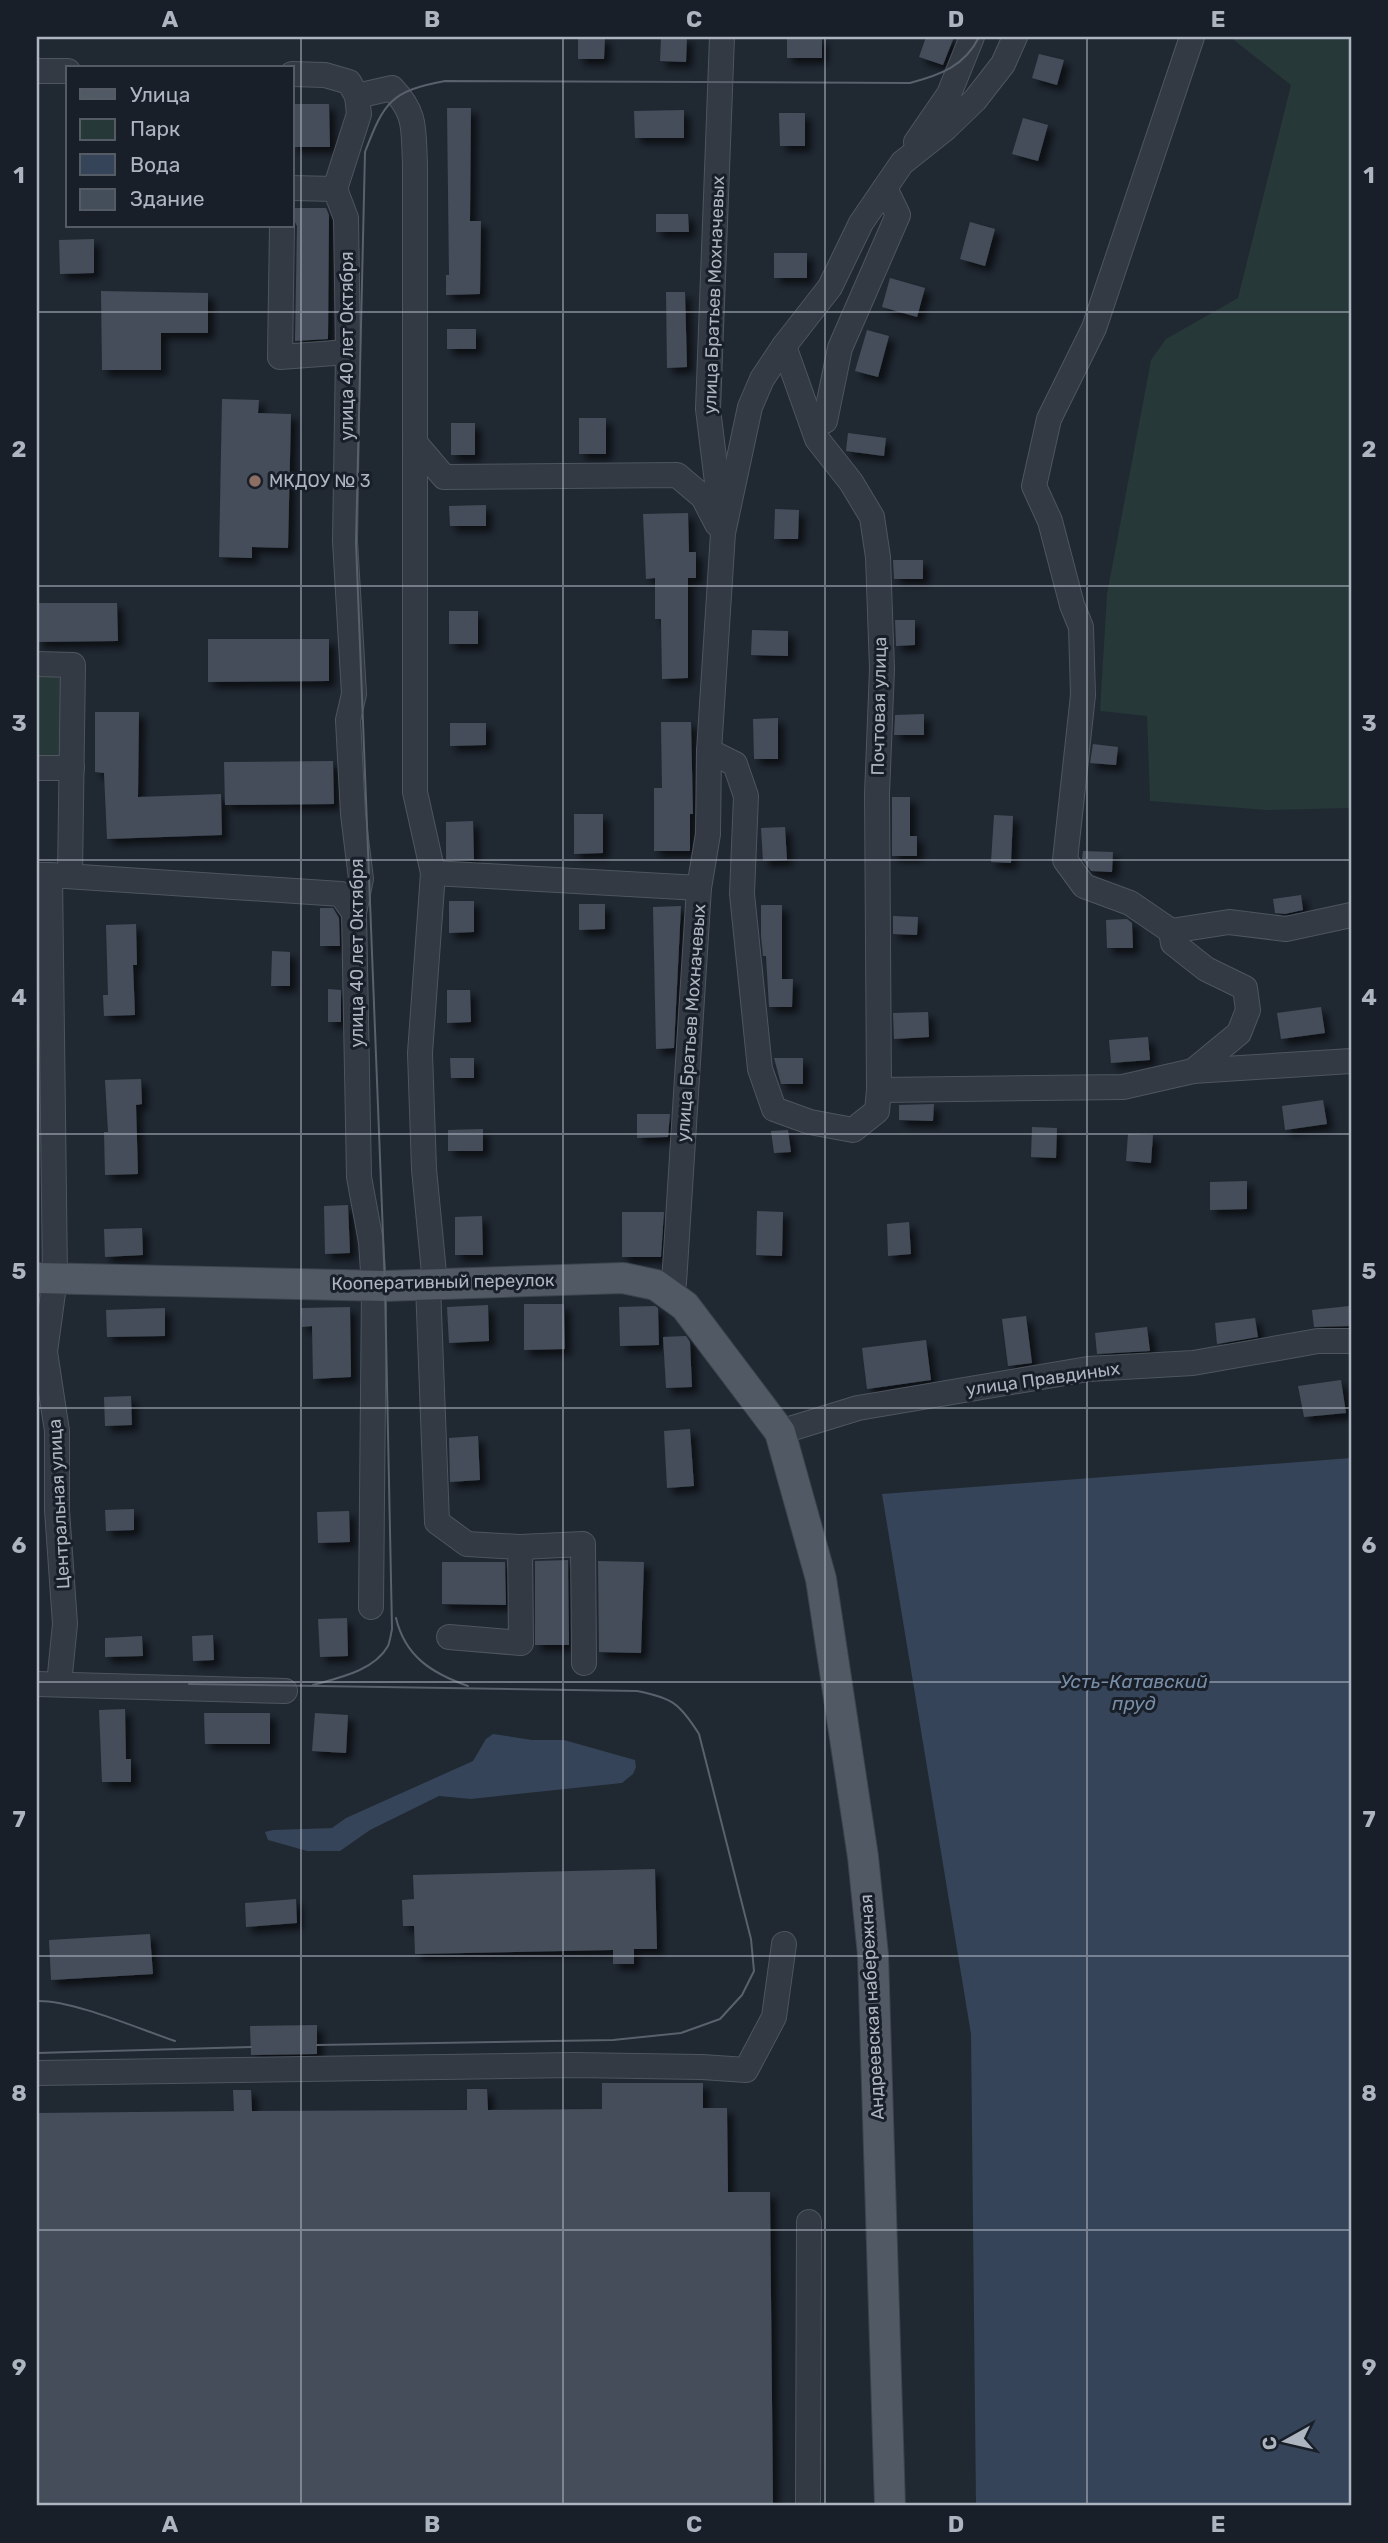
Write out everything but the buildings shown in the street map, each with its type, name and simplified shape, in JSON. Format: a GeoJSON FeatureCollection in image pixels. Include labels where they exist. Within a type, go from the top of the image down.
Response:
{"type":"FeatureCollection","features":[{"type":"Feature","properties":{"kind":"main road","name":"Кооперативный переулок"},"geometry":{"type":"LineString","coordinates":[[46,1278],[374,1286],[623,1278],[656,1284],[685,1306],[780,1432]]}},
{"type":"Feature","properties":{"kind":"main road","name":"Андреевская набережная"},"geometry":{"type":"LineString","coordinates":[[780,1432],[821,1579],[863,1857],[871,1930],[890,2506]]}},
{"type":"Feature","properties":{"kind":"street"},"geometry":{"type":"LineString","coordinates":[[723,533],[750,407],[762,379],[784,346],[831,287],[861,223],[949,94],[972,37]]}},
{"type":"Feature","properties":{"kind":"street"},"geometry":{"type":"LineString","coordinates":[[902,163],[975,100],[1003,64],[1015,37]]}},
{"type":"Feature","properties":{"kind":"street"},"geometry":{"type":"LineString","coordinates":[[1192,37],[1094,328],[1049,419],[1034,486],[1050,522],[1072,605],[1081,627],[1083,695],[1065,860],[1084,886],[1130,903],[1171,931],[1174,943],[1206,969],[1245,988],[1248,1010],[1239,1033],[1193,1071]]}},
{"type":"Feature","properties":{"kind":"street","name":"улица Братьев Мохначевых"},"geometry":{"type":"LineString","coordinates":[[669,1294],[674,1283],[699,888],[708,834],[709,751],[723,533],[708,409],[723,47]]}},
{"type":"Feature","properties":{"kind":"street"},"geometry":{"type":"LineString","coordinates":[[294,74],[325,75],[349,82],[357,96],[359,114],[335,189],[294,188]]}},
{"type":"Feature","properties":{"kind":"street"},"geometry":{"type":"LineString","coordinates":[[357,96],[392,88],[412,115],[415,163],[415,792],[433,873],[420,1053],[424,1170],[435,1273],[437,1522],[467,1544],[520,1547],[583,1545],[584,1663]]}},
{"type":"Feature","properties":{"kind":"street"},"geometry":{"type":"LineString","coordinates":[[825,421],[840,348],[898,215],[885,188]]}},
{"type":"Feature","properties":{"kind":"street","name":"улица 40 лет Октября"},"geometry":{"type":"LineString","coordinates":[[335,189],[346,218],[348,352],[345,541],[354,694],[348,720],[353,814],[361,879],[354,913],[359,1177],[371,1242],[374,1286],[371,1607]]}},
{"type":"Feature","properties":{"kind":"street"},"geometry":{"type":"LineString","coordinates":[[282,228],[280,357],[348,352]]}},
{"type":"Feature","properties":{"kind":"street","name":"Почтовая улица"},"geometry":{"type":"LineString","coordinates":[[784,346],[817,439],[851,482],[872,517],[878,557],[882,669],[877,794],[879,1090]]}},
{"type":"Feature","properties":{"kind":"street"},"geometry":{"type":"LineString","coordinates":[[416,444],[444,477],[677,475],[703,497],[723,533]]}},
{"type":"Feature","properties":{"kind":"street","name":"Центральная улица"},"geometry":{"type":"LineString","coordinates":[[37,664],[73,666],[72,768],[52,875],[45,1352],[57,1431],[57,1510],[65,1624],[48,1684]]}},
{"type":"Feature","properties":{"kind":"street"},"geometry":{"type":"LineString","coordinates":[[709,751],[735,764],[746,796],[742,894],[760,1069],[774,1109],[810,1122],[853,1130],[877,1111],[879,1090],[1123,1087],[1193,1071],[1351,1061]]}},
{"type":"Feature","properties":{"kind":"street"},"geometry":{"type":"LineString","coordinates":[[37,768],[72,768]]}},
{"type":"Feature","properties":{"kind":"street"},"geometry":{"type":"LineString","coordinates":[[433,873],[699,888]]}},
{"type":"Feature","properties":{"kind":"street"},"geometry":{"type":"LineString","coordinates":[[52,875],[341,894],[354,913]]}},
{"type":"Feature","properties":{"kind":"street"},"geometry":{"type":"LineString","coordinates":[[1171,931],[1229,922],[1286,929],[1351,915]]}},
{"type":"Feature","properties":{"kind":"street","name":"улица Правдиных"},"geometry":{"type":"LineString","coordinates":[[780,1432],[858,1408],[1088,1369],[1193,1363],[1318,1341],[1351,1341]]}},
{"type":"Feature","properties":{"kind":"street"},"geometry":{"type":"LineString","coordinates":[[449,1637],[521,1643],[520,1547]]}},
{"type":"Feature","properties":{"kind":"street"},"geometry":{"type":"LineString","coordinates":[[48,1684],[285,1691]]}},
{"type":"Feature","properties":{"kind":"street"},"geometry":{"type":"LineString","coordinates":[[37,2073],[574,2064],[746,2070],[774,2017],[784,1944]]}},
{"type":"Feature","properties":{"kind":"street"},"geometry":{"type":"LineString","coordinates":[[808,2506],[809,2222]]}},
{"type":"Feature","properties":{"kind":"green space"},"geometry":{"type":"Polygon","coordinates":[[[1230,37],[1351,37],[1351,808],[1267,810],[1150,801],[1147,716],[1100,711],[1107,594],[1151,360],[1166,339],[1238,298],[1291,85],[1230,37]]]}},
{"type":"Feature","properties":{"kind":"green space"},"geometry":{"type":"Polygon","coordinates":[[[37,673],[61,673],[59,767],[37,766],[37,673]]]}},
{"type":"Feature","properties":{"kind":"water","name":"Усть-Катавский пруд"},"geometry":{"type":"Polygon","coordinates":[[[1351,1458],[1351,2506],[976,2506],[971,2034],[882,1494],[1351,1458]]]}},
{"type":"Feature","properties":{"kind":"water"},"geometry":{"type":"Polygon","coordinates":[[[493,1734],[532,1740],[564,1740],[635,1760],[636,1767],[633,1774],[622,1783],[471,1799],[439,1796],[370,1830],[340,1851],[307,1851],[268,1840],[265,1832],[273,1830],[332,1828],[346,1818],[473,1761],[486,1739],[493,1734]]]}},
{"type":"Feature","properties":{"kind":"tram line"},"geometry":{"type":"LineString","coordinates":[[313,1685],[355,1672],[374,1662],[388,1646],[392,1629],[385,1286],[356,543],[365,152],[378,121],[392,102],[412,89],[445,81],[910,83],[950,68],[967,55],[979,37]]}},
{"type":"Feature","properties":{"kind":"tram line"},"geometry":{"type":"LineString","coordinates":[[396,1618],[406,1643],[421,1661],[442,1675],[468,1686]]}},
{"type":"Feature","properties":{"kind":"tram line"},"geometry":{"type":"LineString","coordinates":[[189,1684],[637,1691],[659,1696],[674,1704],[681,1709],[699,1734],[751,1939],[754,1971],[742,1995],[720,2019],[681,2033],[613,2040],[317,2045]]}},
{"type":"Feature","properties":{"kind":"tram line"},"geometry":{"type":"LineString","coordinates":[[37,2001],[87,2010],[175,2041]]}},
{"type":"Feature","properties":{"kind":"tram line"},"geometry":{"type":"LineString","coordinates":[[37,2053],[251,2047]]}},
{"type":"Feature","properties":{"kind":"place","name":"МКДОУ № 3"},"geometry":{"type":"Point","coordinates":[255,481]}}]}
